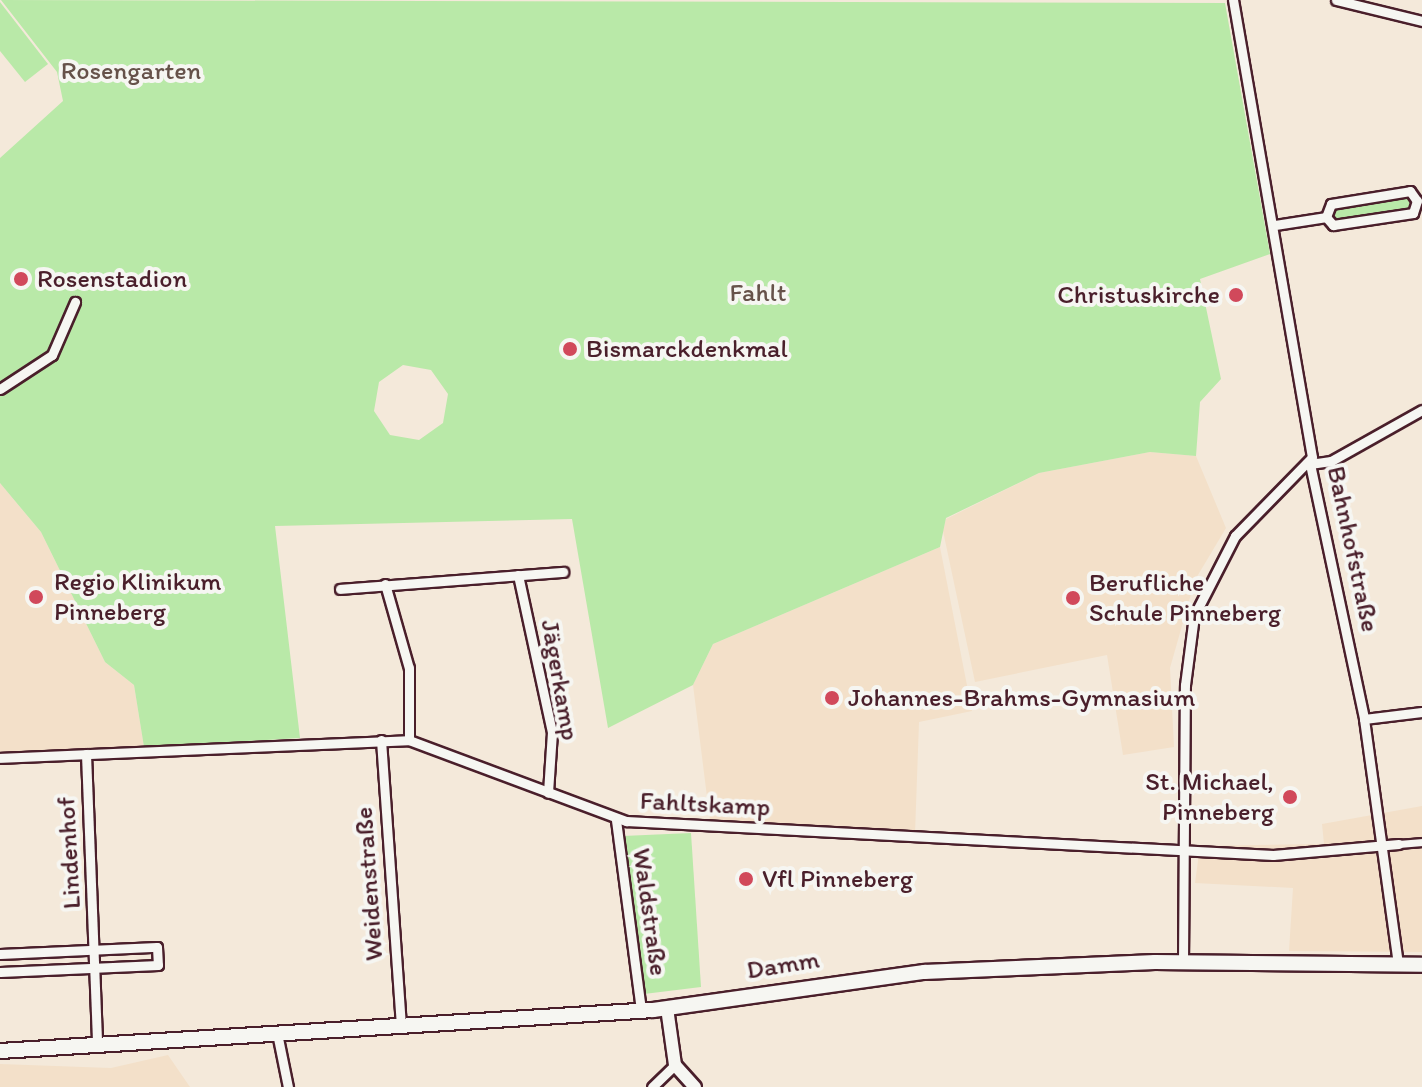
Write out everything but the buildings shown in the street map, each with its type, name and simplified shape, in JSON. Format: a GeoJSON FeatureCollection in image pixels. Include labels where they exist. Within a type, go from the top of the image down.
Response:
{"type":"FeatureCollection","features":[{"type":"Feature","properties":{"kind":"main road","name":"Damm"},"geometry":{"type":"LineString","coordinates":[[0,1051],[667,1008],[924,972],[1183,962],[1422,965]]}},
{"type":"Feature","properties":{"kind":"street","name":"Bahnhofstraße"},"geometry":{"type":"LineString","coordinates":[[1233,0],[1275,225],[1310,464],[1364,719],[1385,845],[1398,965]]}},
{"type":"Feature","properties":{"kind":"street"},"geometry":{"type":"LineString","coordinates":[[1336,0],[1422,21]]}},
{"type":"Feature","properties":{"kind":"street"},"geometry":{"type":"LineString","coordinates":[[1410,191],[1420,201],[1413,213],[1333,225],[1326,217],[1331,204],[1410,191]]}},
{"type":"Feature","properties":{"kind":"street"},"geometry":{"type":"LineString","coordinates":[[1275,225],[1326,217]]}},
{"type":"Feature","properties":{"kind":"street"},"geometry":{"type":"LineString","coordinates":[[0,389],[52,355],[75,302]]}},
{"type":"Feature","properties":{"kind":"street"},"geometry":{"type":"LineString","coordinates":[[1183,962],[1185,685],[1194,616],[1235,536],[1310,464],[1331,461],[1422,410]]}},
{"type":"Feature","properties":{"kind":"street"},"geometry":{"type":"LineString","coordinates":[[340,589],[563,572]]}},
{"type":"Feature","properties":{"kind":"street","name":"Jägerkamp"},"geometry":{"type":"LineString","coordinates":[[518,575],[552,732],[548,793]]}},
{"type":"Feature","properties":{"kind":"street"},"geometry":{"type":"LineString","coordinates":[[385,584],[409,668],[409,740]]}},
{"type":"Feature","properties":{"kind":"street"},"geometry":{"type":"LineString","coordinates":[[1364,719],[1422,712]]}},
{"type":"Feature","properties":{"kind":"street","name":"Weidenstraße"},"geometry":{"type":"LineString","coordinates":[[381,740],[401,1025]]}},
{"type":"Feature","properties":{"kind":"street","name":"Fahltskamp"},"geometry":{"type":"LineString","coordinates":[[0,758],[409,740],[507,771],[548,793],[616,820],[1283,855],[1422,842]]}},
{"type":"Feature","properties":{"kind":"street","name":"Lindenhof"},"geometry":{"type":"LineString","coordinates":[[86,754],[97,1045]]}},
{"type":"Feature","properties":{"kind":"street","name":"Waldstraße"},"geometry":{"type":"LineString","coordinates":[[616,820],[641,1010]]}},
{"type":"Feature","properties":{"kind":"street"},"geometry":{"type":"LineString","coordinates":[[0,954],[157,947],[158,965],[0,972]]}},
{"type":"Feature","properties":{"kind":"street"},"geometry":{"type":"LineString","coordinates":[[667,1008],[675,1065],[695,1087]]}},
{"type":"Feature","properties":{"kind":"street"},"geometry":{"type":"LineString","coordinates":[[277,1033],[288,1087]]}},
{"type":"Feature","properties":{"kind":"street"},"geometry":{"type":"LineString","coordinates":[[652,1087],[675,1065]]}},
{"type":"Feature","properties":{"kind":"shaded area","name":"Berufliche Schule Pinneberg"},"geometry":{"type":"Polygon","coordinates":[[[1150,452],[1196,456],[1226,528],[1195,580],[1170,668],[1174,747],[1123,755],[1107,655],[975,682],[943,531],[946,519],[1039,473],[1150,452]]]}},
{"type":"Feature","properties":{"kind":"shaded area","name":"Regio Klinikum Pinneberg"},"geometry":{"type":"Polygon","coordinates":[[[0,483],[41,532],[105,662],[134,685],[144,747],[0,754],[0,483]]]}},
{"type":"Feature","properties":{"kind":"shaded area","name":"Johannes-Brahms-Gymnasium"},"geometry":{"type":"Polygon","coordinates":[[[940,547],[972,711],[919,722],[915,834],[710,821],[693,685],[713,644],[940,547]]]}},
{"type":"Feature","properties":{"kind":"shaded area"},"geometry":{"type":"Polygon","coordinates":[[[1422,806],[1422,952],[1289,951],[1293,888],[1195,883],[1200,846],[1324,844],[1322,824],[1422,806]]]}},
{"type":"Feature","properties":{"kind":"shaded area"},"geometry":{"type":"Polygon","coordinates":[[[168,1055],[190,1087],[0,1087],[0,1064],[111,1068],[168,1055]]]}},
{"type":"Feature","properties":{"kind":"green space","name":"Fahlt"},"geometry":{"type":"Polygon","coordinates":[[[1,0],[1225,3],[1270,254],[1200,279],[1221,379],[1200,402],[1196,456],[1150,452],[1039,473],[946,518],[940,547],[713,644],[693,685],[608,728],[572,519],[275,526],[300,738],[144,747],[134,685],[105,662],[41,532],[0,483],[0,158],[63,101],[57,72],[1,0]],[[403,365],[379,382],[374,411],[390,435],[419,440],[443,423],[448,394],[431,370],[403,365]]]}},
{"type":"Feature","properties":{"kind":"green space"},"geometry":{"type":"Polygon","coordinates":[[[0,2],[48,64],[25,82],[0,51],[0,2]]]}},
{"type":"Feature","properties":{"kind":"green space"},"geometry":{"type":"Polygon","coordinates":[[[1406,196],[1414,202],[1408,210],[1340,222],[1332,215],[1337,207],[1406,196]]]}},
{"type":"Feature","properties":{"kind":"green space"},"geometry":{"type":"Polygon","coordinates":[[[691,833],[701,987],[644,994],[623,836],[691,833]]]}},
{"type":"Feature","properties":{"kind":"place","name":"Rosenstadion"},"geometry":{"type":"Point","coordinates":[21,279]}},
{"type":"Feature","properties":{"kind":"place","name":"Christuskirche"},"geometry":{"type":"Point","coordinates":[1236,295]}},
{"type":"Feature","properties":{"kind":"place","name":"Bismarckdenkmal"},"geometry":{"type":"Point","coordinates":[570,349]}},
{"type":"Feature","properties":{"kind":"place","name":"Regio Klinikum Pinneberg"},"geometry":{"type":"Point","coordinates":[36,597]}},
{"type":"Feature","properties":{"kind":"place","name":"Berufliche Schule Pinneberg"},"geometry":{"type":"Point","coordinates":[1073,598]}},
{"type":"Feature","properties":{"kind":"place","name":"Johannes-Brahms-Gymnasium"},"geometry":{"type":"Point","coordinates":[832,698]}},
{"type":"Feature","properties":{"kind":"place","name":"St. Michael, Pinneberg"},"geometry":{"type":"Point","coordinates":[1290,797]}},
{"type":"Feature","properties":{"kind":"place","name":"Vfl Pinneberg"},"geometry":{"type":"Point","coordinates":[746,879]}},
{"type":"Feature","properties":{"kind":"park label","name":"Rosengarten"},"geometry":{"type":"Point","coordinates":[131,71]}}]}
